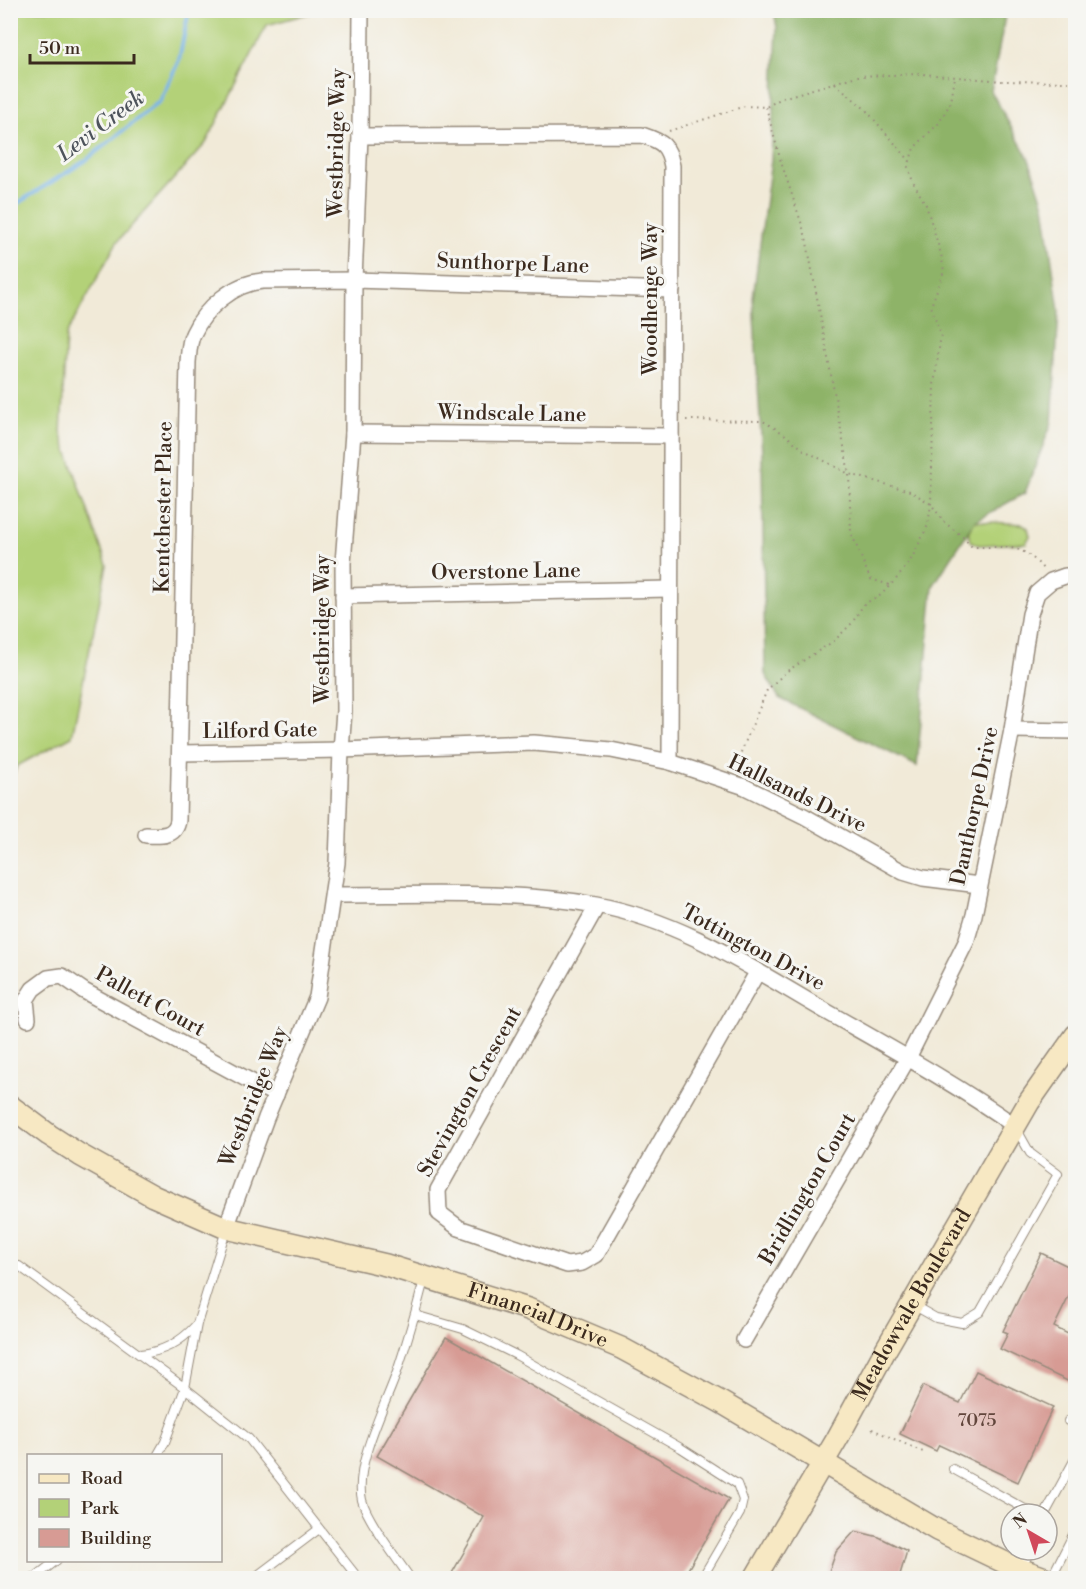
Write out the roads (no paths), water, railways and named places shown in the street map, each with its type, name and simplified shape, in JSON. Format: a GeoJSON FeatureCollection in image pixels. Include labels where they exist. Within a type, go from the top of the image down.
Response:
{"type":"FeatureCollection","features":[{"type":"Feature","properties":{"kind":"street","name":"Westbridge Way"},"geometry":{"type":"LineString","coordinates":[[226,1228],[276,1095],[317,997],[334,895],[344,711],[343,563],[353,433],[354,280],[360,136],[361,10]]}},
{"type":"Feature","properties":{"kind":"street","name":"Woodhenge Way"},"geometry":{"type":"LineString","coordinates":[[360,136],[642,135],[660,141],[666,147],[672,166],[670,762]]}},
{"type":"Feature","properties":{"kind":"street","name":"Sunthorpe Lane"},"geometry":{"type":"LineString","coordinates":[[354,280],[672,290]]}},
{"type":"Feature","properties":{"kind":"street","name":"Kentchester Place"},"geometry":{"type":"LineString","coordinates":[[146,835],[166,835],[178,826],[188,371],[193,334],[205,314],[224,297],[252,282],[354,280]]}},
{"type":"Feature","properties":{"kind":"street","name":"Windscale Lane"},"geometry":{"type":"LineString","coordinates":[[353,433],[671,436]]}},
{"type":"Feature","properties":{"kind":"street","name":"Danthorpe Drive"},"geometry":{"type":"LineString","coordinates":[[908,1058],[966,942],[1012,730],[1030,614],[1037,593],[1051,581],[1065,576],[1076,576]]}},
{"type":"Feature","properties":{"kind":"street","name":"Overstone Lane"},"geometry":{"type":"LineString","coordinates":[[343,596],[670,589]]}},
{"type":"Feature","properties":{"kind":"street"},"geometry":{"type":"LineString","coordinates":[[1012,730],[1076,731]]}},
{"type":"Feature","properties":{"kind":"street","name":"Hallsands Drive"},"geometry":{"type":"LineString","coordinates":[[341,750],[534,743],[611,750],[670,762],[729,781],[804,816],[903,872],[923,878],[979,885]]}},
{"type":"Feature","properties":{"kind":"street","name":"Lilford Gate"},"geometry":{"type":"LineString","coordinates":[[180,753],[341,750]]}},
{"type":"Feature","properties":{"kind":"street","name":"Tottington Drive"},"geometry":{"type":"LineString","coordinates":[[334,895],[507,895],[597,906],[670,926],[758,970],[908,1058],[1015,1126]]}},
{"type":"Feature","properties":{"kind":"street","name":"Stevington Crescent"},"geometry":{"type":"LineString","coordinates":[[597,906],[438,1190],[439,1213],[459,1228],[567,1264],[582,1263],[596,1255],[758,970]]}},
{"type":"Feature","properties":{"kind":"street","name":"Pallett Court"},"geometry":{"type":"LineString","coordinates":[[28,1019],[26,1000],[33,989],[48,978],[62,976],[84,991],[276,1095]]}},
{"type":"Feature","properties":{"kind":"street","name":"Meadowvale Boulevard"},"geometry":{"type":"LineString","coordinates":[[755,1578],[823,1464],[1029,1102],[1076,1035]]}},
{"type":"Feature","properties":{"kind":"street","name":"Bridlington Court"},"geometry":{"type":"LineString","coordinates":[[744,1340],[908,1058]]}},
{"type":"Feature","properties":{"kind":"street","name":"Financial Drive"},"geometry":{"type":"LineString","coordinates":[[10,1106],[80,1155],[153,1196],[226,1228],[386,1265],[528,1309],[621,1348],[719,1401],[937,1530],[1022,1570],[1045,1578]]}},
{"type":"Feature","properties":{"kind":"lane"},"geometry":{"type":"LineString","coordinates":[[913,1305],[936,1318],[962,1323],[980,1312],[1058,1174],[1030,1153],[1015,1126]]}},
{"type":"Feature","properties":{"kind":"lane"},"geometry":{"type":"LineString","coordinates":[[158,1454],[165,1442],[185,1388],[198,1324],[226,1228]]}},
{"type":"Feature","properties":{"kind":"lane"},"geometry":{"type":"LineString","coordinates":[[10,1265],[19,1266],[140,1354],[249,1439],[358,1578]]}},
{"type":"Feature","properties":{"kind":"lane"},"geometry":{"type":"LineString","coordinates":[[410,1578],[369,1515],[362,1499],[362,1480],[367,1448],[391,1389],[415,1315],[424,1277]]}},
{"type":"Feature","properties":{"kind":"lane"},"geometry":{"type":"LineString","coordinates":[[415,1315],[463,1329],[516,1355],[681,1448],[737,1484],[743,1500],[740,1513],[702,1578]]}},
{"type":"Feature","properties":{"kind":"lane"},"geometry":{"type":"LineString","coordinates":[[140,1354],[151,1353],[171,1345],[198,1324]]}},
{"type":"Feature","properties":{"kind":"lane"},"geometry":{"type":"LineString","coordinates":[[1052,1502],[1076,1457]]}},
{"type":"Feature","properties":{"kind":"lane"},"geometry":{"type":"LineString","coordinates":[[953,1469],[1012,1502]]}},
{"type":"Feature","properties":{"kind":"lane"},"geometry":{"type":"LineString","coordinates":[[254,1578],[319,1529]]}},
{"type":"Feature","properties":{"kind":"lane"},"geometry":{"type":"LineString","coordinates":[[1051,1578],[1076,1529]]}},
{"type":"Feature","properties":{"kind":"lane"},"geometry":{"type":"LineString","coordinates":[[34,1578],[54,1562]]}},
{"type":"Feature","properties":{"kind":"lane"},"geometry":{"type":"LineString","coordinates":[[1022,1570],[1025,1562]]}},
{"type":"Feature","properties":{"kind":"waterway","name":"Levi Creek"},"geometry":{"type":"LineString","coordinates":[[10,208],[85,161],[160,101],[179,60],[189,10]]}}]}
